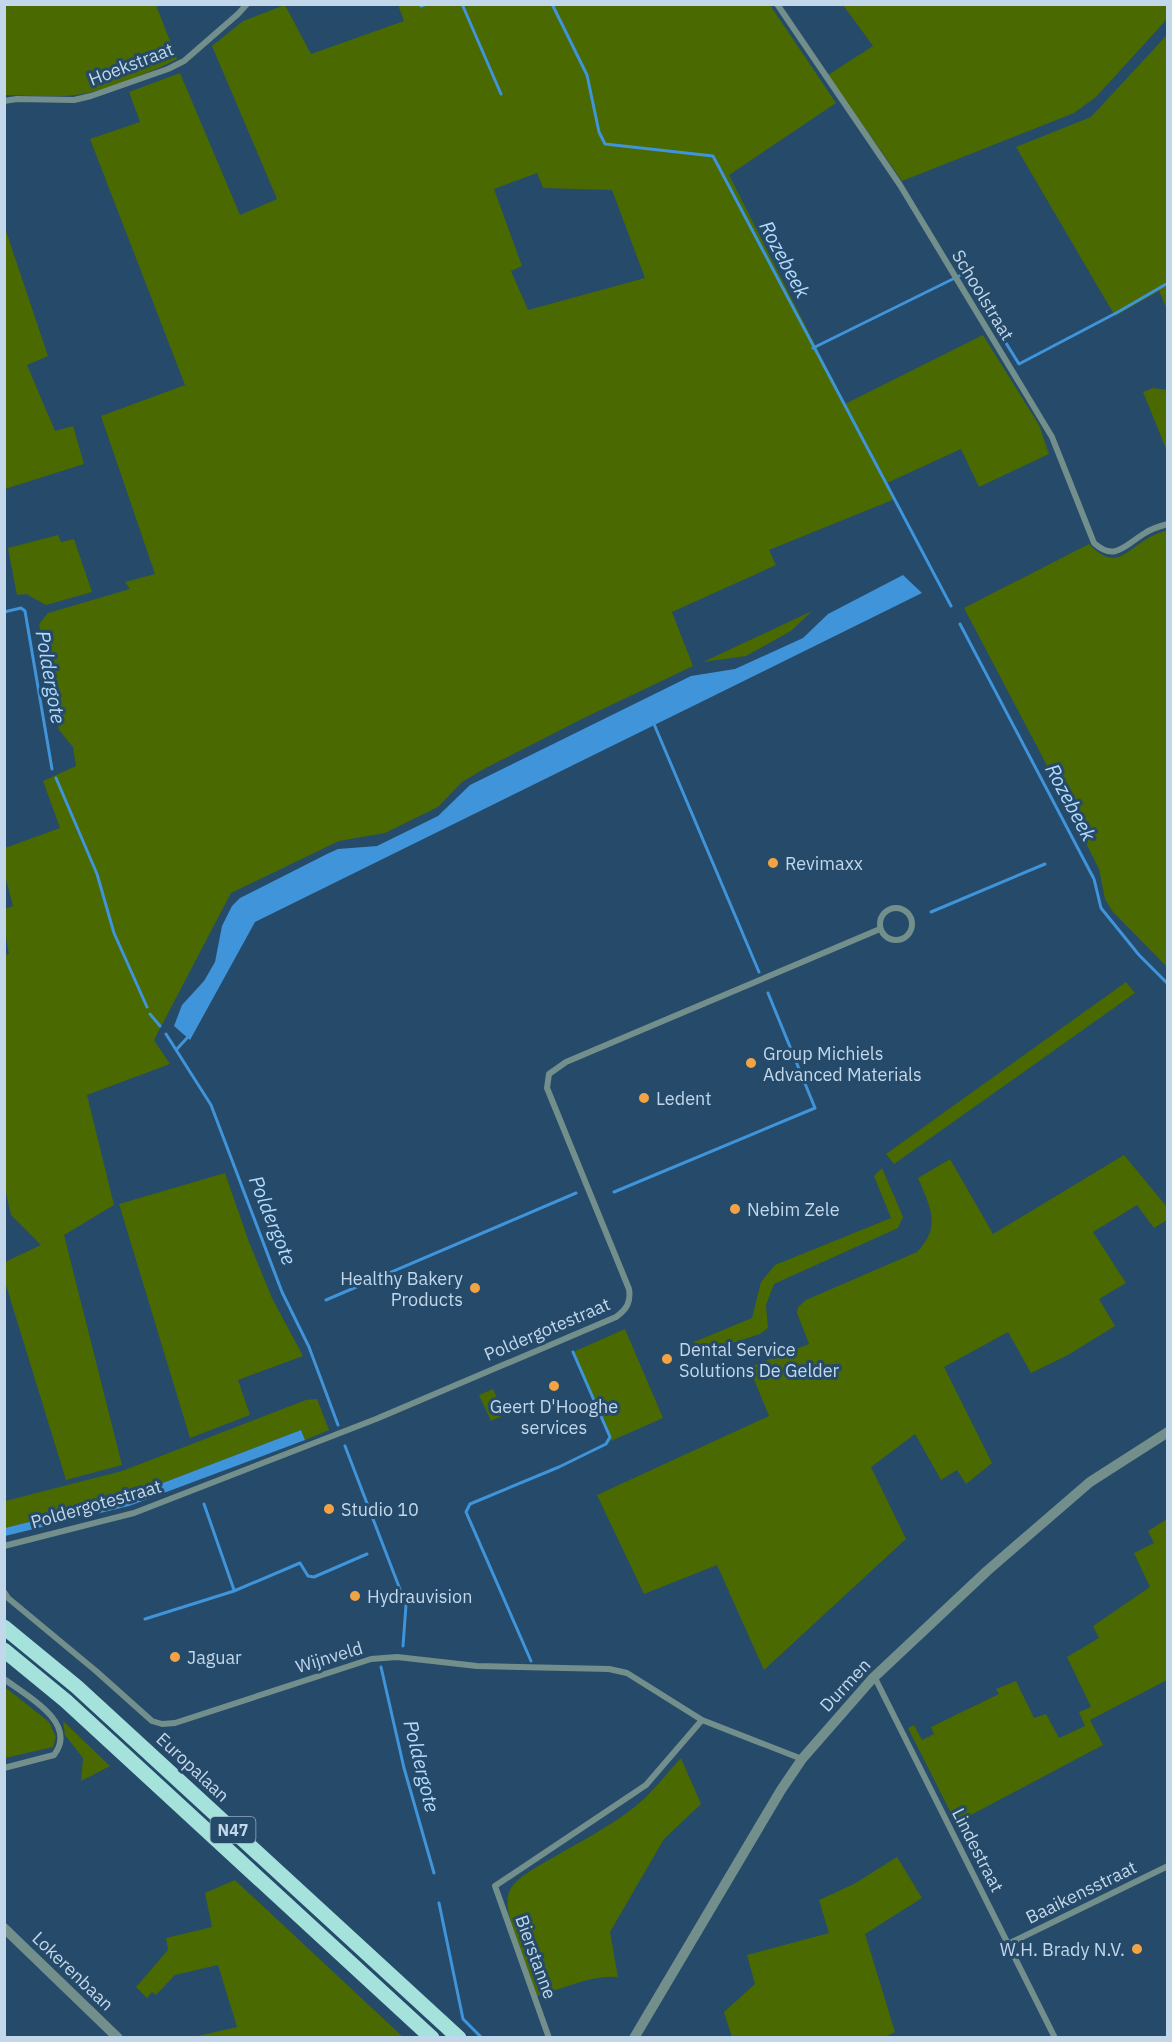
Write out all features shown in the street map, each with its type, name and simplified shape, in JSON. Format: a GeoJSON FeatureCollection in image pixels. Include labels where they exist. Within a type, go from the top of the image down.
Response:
{"type":"FeatureCollection","features":[{"type":"Feature","properties":{"kind":"highway","name":"Europalaan"},"geometry":{"type":"LineString","coordinates":[[4,1627],[77,1687],[459,2037]]}},
{"type":"Feature","properties":{"kind":"highway","name":"Europalaan"},"geometry":{"type":"LineString","coordinates":[[4,1650],[66,1701],[432,2037]]}},
{"type":"Feature","properties":{"kind":"street","name":"Hoekstraat"},"geometry":{"type":"LineString","coordinates":[[4,101],[77,99],[168,69],[184,61],[247,4]]}},
{"type":"Feature","properties":{"kind":"street","name":"Schoolstraat"},"geometry":{"type":"LineString","coordinates":[[777,4],[900,185],[1052,436],[1094,543],[1103,551],[1113,552],[1129,546],[1145,533],[1167,524]]}},
{"type":"Feature","properties":{"kind":"street"},"geometry":{"type":"LineString","coordinates":[[888,909],[904,910],[912,920],[910,931],[903,939],[892,940],[882,934],[880,929],[879,922],[882,914],[888,909]]}},
{"type":"Feature","properties":{"kind":"street","name":"Poldergotestraat"},"geometry":{"type":"LineString","coordinates":[[4,1546],[146,1508],[376,1419],[616,1317],[628,1304],[629,1289],[547,1088],[549,1074],[566,1062],[880,929]]}},
{"type":"Feature","properties":{"kind":"street","name":"Durmen"},"geometry":{"type":"LineString","coordinates":[[634,2037],[757,1829],[802,1759],[874,1676],[1055,1511],[1090,1482],[1167,1432]]}},
{"type":"Feature","properties":{"kind":"street","name":"Wijnveld"},"geometry":{"type":"LineString","coordinates":[[4,1592],[8,1598],[96,1671],[142,1713],[152,1721],[162,1724],[174,1723],[371,1659],[397,1657],[477,1666],[609,1669],[627,1673],[702,1720],[802,1759]]}},
{"type":"Feature","properties":{"kind":"street","name":"Lindestraat"},"geometry":{"type":"LineString","coordinates":[[874,1676],[1055,2037]]}},
{"type":"Feature","properties":{"kind":"street"},"geometry":{"type":"LineString","coordinates":[[4,1678],[54,1718],[61,1736],[60,1745],[54,1755],[4,1768]]}},
{"type":"Feature","properties":{"kind":"street","name":"Bierstanne"},"geometry":{"type":"LineString","coordinates":[[549,2037],[495,1886],[646,1785],[702,1720]]}},
{"type":"Feature","properties":{"kind":"street","name":"Baaikensstraat"},"geometry":{"type":"LineString","coordinates":[[1008,1944],[1167,1866]]}},
{"type":"Feature","properties":{"kind":"street","name":"Lokerenbaan"},"geometry":{"type":"LineString","coordinates":[[4,1928],[118,2037]]}},
{"type":"Feature","properties":{"kind":"green space"},"geometry":{"type":"Polygon","coordinates":[[[5,4],[156,5],[177,59],[127,81],[86,93],[57,96],[5,95],[5,4]]]}},
{"type":"Feature","properties":{"kind":"green space"},"geometry":{"type":"Polygon","coordinates":[[[285,5],[311,54],[404,21],[398,5],[770,5],[836,103],[729,175],[845,404],[983,335],[1039,425],[1049,454],[979,487],[961,449],[887,483],[895,499],[769,550],[776,565],[672,612],[693,666],[484,769],[462,782],[438,807],[385,833],[339,841],[231,893],[154,1040],[170,1064],[87,1095],[114,1205],[64,1235],[122,1465],[66,1480],[5,1282],[5,1262],[41,1245],[11,1215],[5,1189],[4,955],[9,954],[4,909],[13,906],[5,876],[5,848],[60,828],[43,781],[76,766],[73,747],[59,730],[39,624],[48,613],[130,589],[125,582],[155,574],[101,416],[185,385],[90,139],[140,122],[129,92],[180,73],[240,215],[277,199],[212,46],[243,21],[285,5]],[[537,173],[494,189],[522,266],[511,271],[528,310],[645,278],[612,190],[543,188],[537,173]]]}},
{"type":"Feature","properties":{"kind":"green space"},"geometry":{"type":"Polygon","coordinates":[[[843,5],[1167,5],[1167,19],[1096,97],[1074,113],[902,181],[828,75],[873,46],[843,5]]]}},
{"type":"Feature","properties":{"kind":"green space"},"geometry":{"type":"Polygon","coordinates":[[[1167,35],[1167,309],[1159,291],[1115,316],[1016,147],[1091,117],[1167,35]]]}},
{"type":"Feature","properties":{"kind":"green space"},"geometry":{"type":"Polygon","coordinates":[[[5,228],[48,356],[27,365],[55,431],[73,426],[84,464],[5,489],[5,228]]]}},
{"type":"Feature","properties":{"kind":"green space"},"geometry":{"type":"Polygon","coordinates":[[[1153,388],[1167,390],[1167,451],[1143,392],[1153,388]]]}},
{"type":"Feature","properties":{"kind":"green space"},"geometry":{"type":"Polygon","coordinates":[[[1168,530],[1167,967],[1113,912],[1105,899],[1099,869],[964,608],[1089,544],[1106,557],[1114,558],[1127,553],[1150,537],[1168,530]]]}},
{"type":"Feature","properties":{"kind":"green space"},"geometry":{"type":"Polygon","coordinates":[[[58,535],[61,542],[74,539],[92,592],[46,605],[26,594],[17,595],[8,548],[58,535]]]}},
{"type":"Feature","properties":{"kind":"green space"},"geometry":{"type":"Polygon","coordinates":[[[812,611],[791,631],[746,656],[703,662],[812,611]]]}},
{"type":"Feature","properties":{"kind":"green space"},"geometry":{"type":"Polygon","coordinates":[[[1126,982],[1135,993],[894,1164],[886,1154],[1126,982]]]}},
{"type":"Feature","properties":{"kind":"green space"},"geometry":{"type":"Polygon","coordinates":[[[1124,1155],[1167,1207],[1167,1220],[1154,1228],[1137,1205],[1093,1232],[1126,1283],[1099,1299],[1115,1326],[1068,1355],[1031,1373],[1008,1332],[944,1367],[992,1463],[966,1484],[957,1470],[941,1480],[915,1434],[871,1467],[906,1539],[764,1670],[717,1565],[644,1594],[597,1495],[769,1416],[749,1367],[809,1344],[797,1313],[798,1307],[806,1300],[917,1252],[925,1243],[931,1225],[930,1207],[918,1178],[950,1159],[993,1234],[1124,1155]]]}},
{"type":"Feature","properties":{"kind":"green space"},"geometry":{"type":"Polygon","coordinates":[[[882,1168],[903,1217],[898,1228],[774,1284],[766,1305],[768,1328],[760,1334],[698,1354],[694,1342],[752,1318],[761,1282],[775,1265],[891,1218],[874,1176],[882,1168]]]}},
{"type":"Feature","properties":{"kind":"green space"},"geometry":{"type":"Polygon","coordinates":[[[225,1173],[249,1242],[272,1298],[303,1356],[238,1380],[250,1415],[190,1438],[119,1204],[225,1173]]]}},
{"type":"Feature","properties":{"kind":"green space"},"geometry":{"type":"Polygon","coordinates":[[[625,1329],[663,1418],[611,1441],[573,1352],[625,1329]]]}},
{"type":"Feature","properties":{"kind":"green space"},"geometry":{"type":"Polygon","coordinates":[[[493,1389],[504,1415],[491,1421],[479,1395],[493,1389]]]}},
{"type":"Feature","properties":{"kind":"green space"},"geometry":{"type":"Polygon","coordinates":[[[317,1399],[329,1430],[305,1440],[301,1430],[121,1499],[5,1528],[5,1501],[122,1471],[306,1400],[317,1399]]]}},
{"type":"Feature","properties":{"kind":"green space"},"geometry":{"type":"Polygon","coordinates":[[[1167,1519],[1167,1680],[1090,1720],[1103,1745],[956,1823],[908,1728],[914,1725],[922,1740],[934,1734],[931,1727],[999,1694],[996,1689],[1016,1681],[1034,1718],[1046,1714],[1059,1738],[1085,1726],[1079,1712],[1091,1707],[1067,1657],[1099,1638],[1093,1626],[1150,1587],[1134,1553],[1154,1543],[1148,1531],[1167,1519]]]}},
{"type":"Feature","properties":{"kind":"green space"},"geometry":{"type":"Polygon","coordinates":[[[5,1687],[49,1722],[56,1737],[53,1747],[5,1758],[5,1687]]]}},
{"type":"Feature","properties":{"kind":"green space"},"geometry":{"type":"Polygon","coordinates":[[[63,1721],[110,1766],[81,1781],[83,1758],[65,1735],[63,1721]]]}},
{"type":"Feature","properties":{"kind":"green space"},"geometry":{"type":"Polygon","coordinates":[[[681,1758],[701,1804],[664,1839],[610,1932],[618,1977],[587,1980],[537,1996],[510,1918],[508,1896],[512,1886],[531,1871],[602,1829],[637,1805],[681,1758]]]}},
{"type":"Feature","properties":{"kind":"green space"},"geometry":{"type":"Polygon","coordinates":[[[897,1857],[922,1898],[865,1934],[895,2032],[883,2038],[732,2037],[724,2012],[755,1984],[747,1955],[829,1933],[819,1900],[854,1884],[897,1857]]]}},
{"type":"Feature","properties":{"kind":"green space"},"geometry":{"type":"Polygon","coordinates":[[[235,1880],[403,2037],[193,2037],[237,2027],[218,1965],[175,1975],[156,1995],[152,1992],[147,1998],[136,1987],[168,1950],[166,1938],[212,1927],[205,1893],[235,1880]]]}},
{"type":"Feature","properties":{"kind":"water"},"geometry":{"type":"Polygon","coordinates":[[[903,575],[922,593],[255,922],[190,1040],[174,1026],[182,1005],[204,981],[215,962],[222,926],[232,906],[240,898],[338,849],[377,846],[438,816],[470,785],[691,676],[735,669],[803,638],[828,614],[903,575]]]}},
{"type":"Feature","properties":{"kind":"water"},"geometry":{"type":"Polygon","coordinates":[[[301,1430],[305,1440],[129,1506],[5,1536],[5,1528],[121,1499],[301,1430]]]}},
{"type":"Feature","properties":{"kind":"waterway"},"geometry":{"type":"LineString","coordinates":[[421,6],[426,4]]}},
{"type":"Feature","properties":{"kind":"waterway"},"geometry":{"type":"LineString","coordinates":[[462,4],[501,94]]}},
{"type":"Feature","properties":{"kind":"waterway","name":"Rozebeek"},"geometry":{"type":"LineString","coordinates":[[552,4],[587,75],[599,132],[605,144],[713,156],[951,606]]}},
{"type":"Feature","properties":{"kind":"waterway"},"geometry":{"type":"LineString","coordinates":[[813,348],[963,274],[1019,364],[1168,283]]}},
{"type":"Feature","properties":{"kind":"waterway","name":"Poldergote"},"geometry":{"type":"LineString","coordinates":[[4,612],[21,608],[25,611],[52,769]]}},
{"type":"Feature","properties":{"kind":"waterway","name":"Rozebeek"},"geometry":{"type":"LineString","coordinates":[[960,624],[1094,879],[1101,908],[1139,955],[1168,984]]}},
{"type":"Feature","properties":{"kind":"waterway"},"geometry":{"type":"LineString","coordinates":[[654,724],[759,972]]}},
{"type":"Feature","properties":{"kind":"waterway","name":"Poldergote"},"geometry":{"type":"LineString","coordinates":[[56,778],[97,874],[114,933],[147,1007]]}},
{"type":"Feature","properties":{"kind":"waterway"},"geometry":{"type":"LineString","coordinates":[[931,912],[1045,864]]}},
{"type":"Feature","properties":{"kind":"waterway"},"geometry":{"type":"LineString","coordinates":[[614,1192],[815,1108],[768,993]]}},
{"type":"Feature","properties":{"kind":"waterway","name":"Poldergote"},"geometry":{"type":"LineString","coordinates":[[150,1014],[160,1026]]}},
{"type":"Feature","properties":{"kind":"waterway","name":"Poldergote"},"geometry":{"type":"LineString","coordinates":[[166,1034],[211,1105],[282,1292],[309,1347],[338,1425]]}},
{"type":"Feature","properties":{"kind":"waterway"},"geometry":{"type":"LineString","coordinates":[[176,1050],[187,1038]]}},
{"type":"Feature","properties":{"kind":"waterway"},"geometry":{"type":"LineString","coordinates":[[326,1300],[576,1193]]}},
{"type":"Feature","properties":{"kind":"waterway"},"geometry":{"type":"LineString","coordinates":[[531,1661],[466,1512],[470,1504],[559,1467],[606,1444],[610,1437],[573,1352]]}},
{"type":"Feature","properties":{"kind":"waterway","name":"Poldergote"},"geometry":{"type":"LineString","coordinates":[[345,1446],[406,1605],[403,1646]]}},
{"type":"Feature","properties":{"kind":"waterway"},"geometry":{"type":"LineString","coordinates":[[204,1504],[234,1590]]}},
{"type":"Feature","properties":{"kind":"waterway"},"geometry":{"type":"LineString","coordinates":[[145,1619],[234,1591],[300,1563],[308,1576],[314,1577],[367,1554]]}},
{"type":"Feature","properties":{"kind":"waterway","name":"Poldergote"},"geometry":{"type":"LineString","coordinates":[[381,1667],[404,1768],[434,1873]]}},
{"type":"Feature","properties":{"kind":"waterway","name":"Poldergote"},"geometry":{"type":"LineString","coordinates":[[439,1903],[463,2019],[482,2038]]}},
{"type":"Feature","properties":{"kind":"place","name":"Revimaxx"},"geometry":{"type":"Point","coordinates":[773,863]}},
{"type":"Feature","properties":{"kind":"place","name":"Group Michiels Advanced Materials"},"geometry":{"type":"Point","coordinates":[751,1063]}},
{"type":"Feature","properties":{"kind":"place","name":"Ledent"},"geometry":{"type":"Point","coordinates":[644,1098]}},
{"type":"Feature","properties":{"kind":"place","name":"Nebim Zele"},"geometry":{"type":"Point","coordinates":[735,1209]}},
{"type":"Feature","properties":{"kind":"place","name":"Healthy Bakery Products"},"geometry":{"type":"Point","coordinates":[475,1288]}},
{"type":"Feature","properties":{"kind":"place","name":"Dental Service Solutions De Gelder"},"geometry":{"type":"Point","coordinates":[667,1359]}},
{"type":"Feature","properties":{"kind":"place","name":"Geert D'Hooghe services"},"geometry":{"type":"Point","coordinates":[554,1386]}},
{"type":"Feature","properties":{"kind":"place","name":"Studio 10"},"geometry":{"type":"Point","coordinates":[329,1509]}},
{"type":"Feature","properties":{"kind":"place","name":"Hydrauvision"},"geometry":{"type":"Point","coordinates":[355,1596]}},
{"type":"Feature","properties":{"kind":"place","name":"Jaguar"},"geometry":{"type":"Point","coordinates":[175,1657]}},
{"type":"Feature","properties":{"kind":"place","name":"W.H. Brady N.V."},"geometry":{"type":"Point","coordinates":[1137,1949]}}]}
